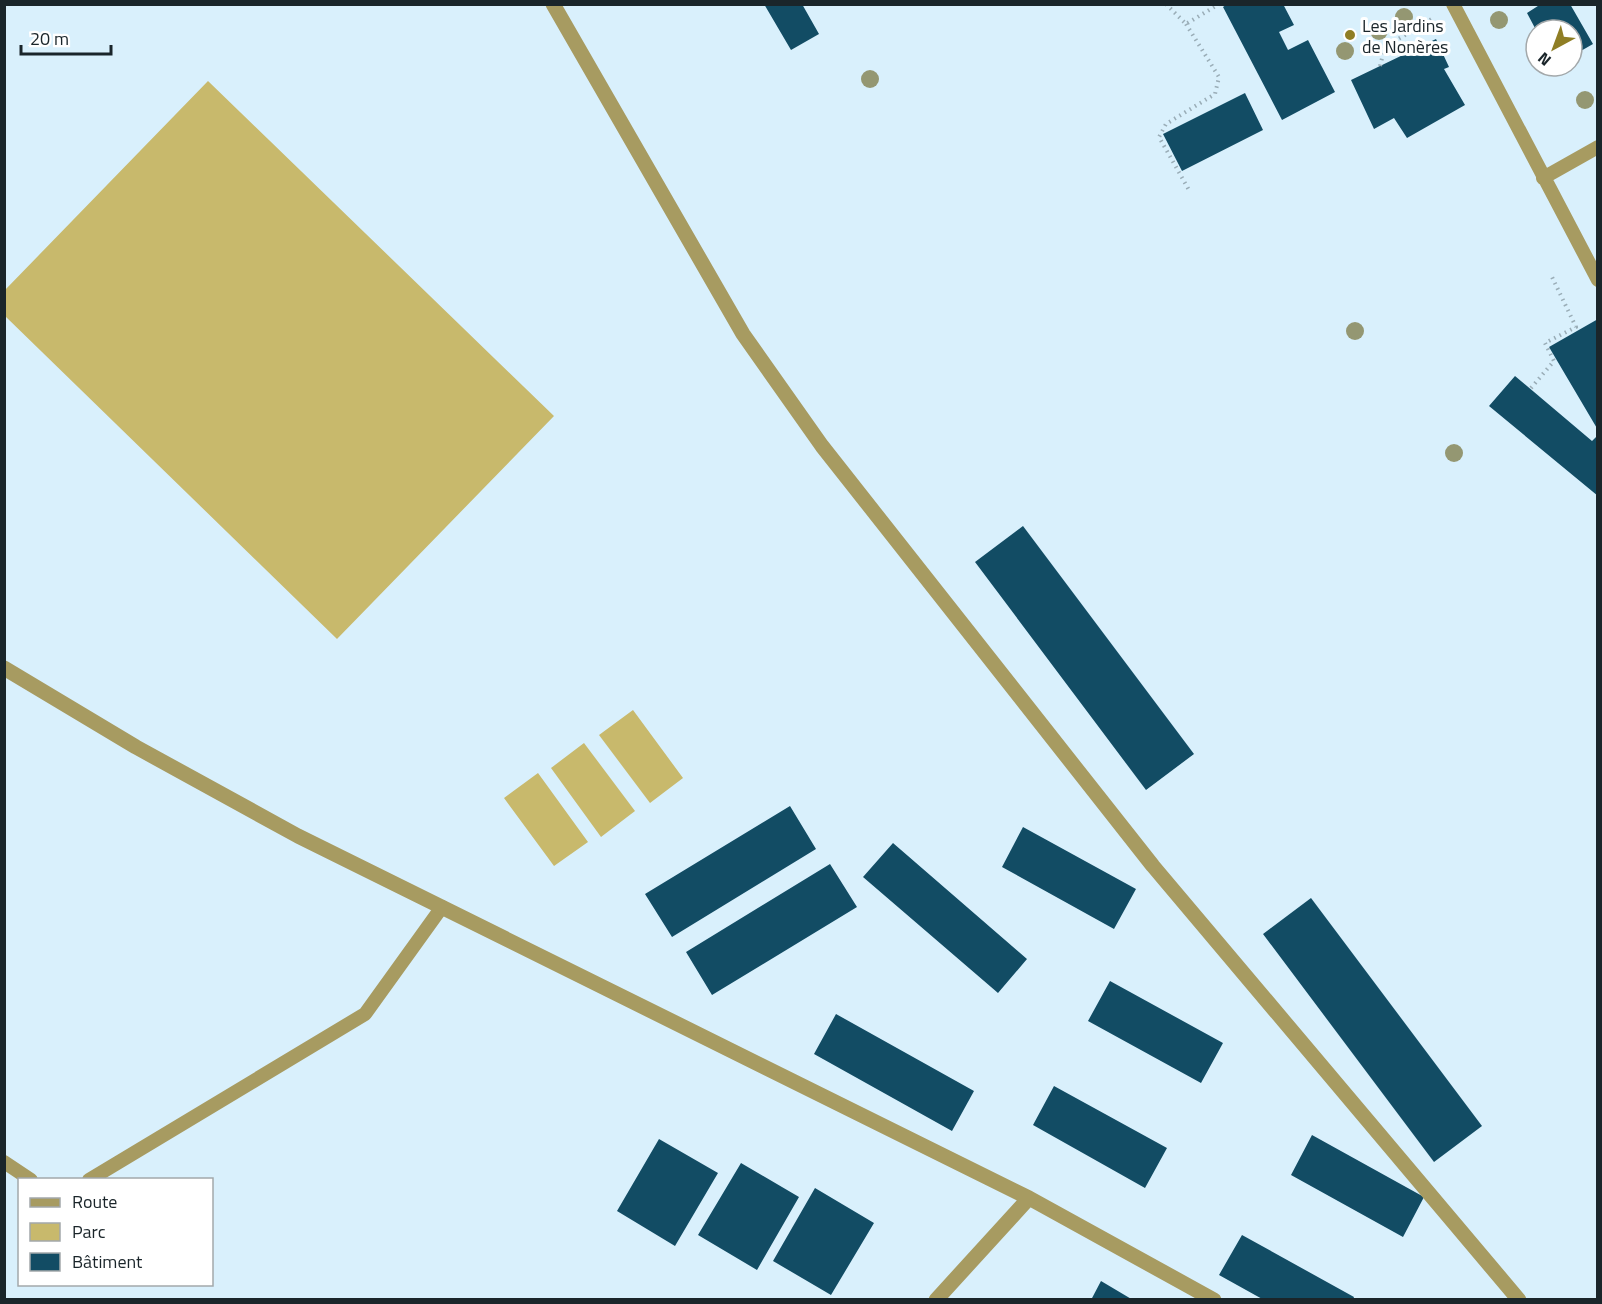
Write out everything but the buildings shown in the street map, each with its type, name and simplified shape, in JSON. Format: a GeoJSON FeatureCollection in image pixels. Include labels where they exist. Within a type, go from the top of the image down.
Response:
{"type":"FeatureCollection","features":[{"type":"Feature","properties":{"kind":"street"},"geometry":{"type":"LineString","coordinates":[[553,4],[743,334],[822,446],[1153,866],[1519,1299]]}},
{"type":"Feature","properties":{"kind":"street"},"geometry":{"type":"LineString","coordinates":[[4,668],[136,747],[298,836],[1029,1198],[1214,1299]]}},
{"type":"Feature","properties":{"kind":"street"},"geometry":{"type":"LineString","coordinates":[[936,1299],[1029,1198]]}},
{"type":"Feature","properties":{"kind":"lane"},"geometry":{"type":"LineString","coordinates":[[1453,5],[1598,280]]}},
{"type":"Feature","properties":{"kind":"lane"},"geometry":{"type":"LineString","coordinates":[[1543,178],[1598,147]]}},
{"type":"Feature","properties":{"kind":"lane"},"geometry":{"type":"LineString","coordinates":[[91,1178],[365,1014],[442,907]]}},
{"type":"Feature","properties":{"kind":"lane"},"geometry":{"type":"LineString","coordinates":[[4,1162],[29,1178]]}},
{"type":"Feature","properties":{"kind":"path"},"geometry":{"type":"LineString","coordinates":[[1166,4],[1186,24],[1219,77],[1215,94],[1166,124],[1159,137],[1189,190]]}},
{"type":"Feature","properties":{"kind":"path"},"geometry":{"type":"LineString","coordinates":[[1186,24],[1219,4]]}},
{"type":"Feature","properties":{"kind":"path"},"geometry":{"type":"LineString","coordinates":[[1380,66],[1385,47],[1453,5]]}},
{"type":"Feature","properties":{"kind":"path"},"geometry":{"type":"LineString","coordinates":[[1531,388],[1554,361],[1545,343],[1576,327],[1552,277]]}},
{"type":"Feature","properties":{"kind":"green space"},"geometry":{"type":"Polygon","coordinates":[[[208,81],[554,416],[337,639],[5,316],[5,290],[208,81]]]}},
{"type":"Feature","properties":{"kind":"green space"},"geometry":{"type":"Polygon","coordinates":[[[633,710],[683,778],[650,803],[599,735],[633,710]]]}},
{"type":"Feature","properties":{"kind":"green space"},"geometry":{"type":"Polygon","coordinates":[[[584,743],[635,811],[601,837],[551,768],[584,743]]]}},
{"type":"Feature","properties":{"kind":"green space"},"geometry":{"type":"Polygon","coordinates":[[[538,773],[588,842],[554,866],[504,798],[538,773]]]}},
{"type":"Feature","properties":{"kind":"place","name":"Les Jardins de Nonères"},"geometry":{"type":"Point","coordinates":[1350,35]}}]}
